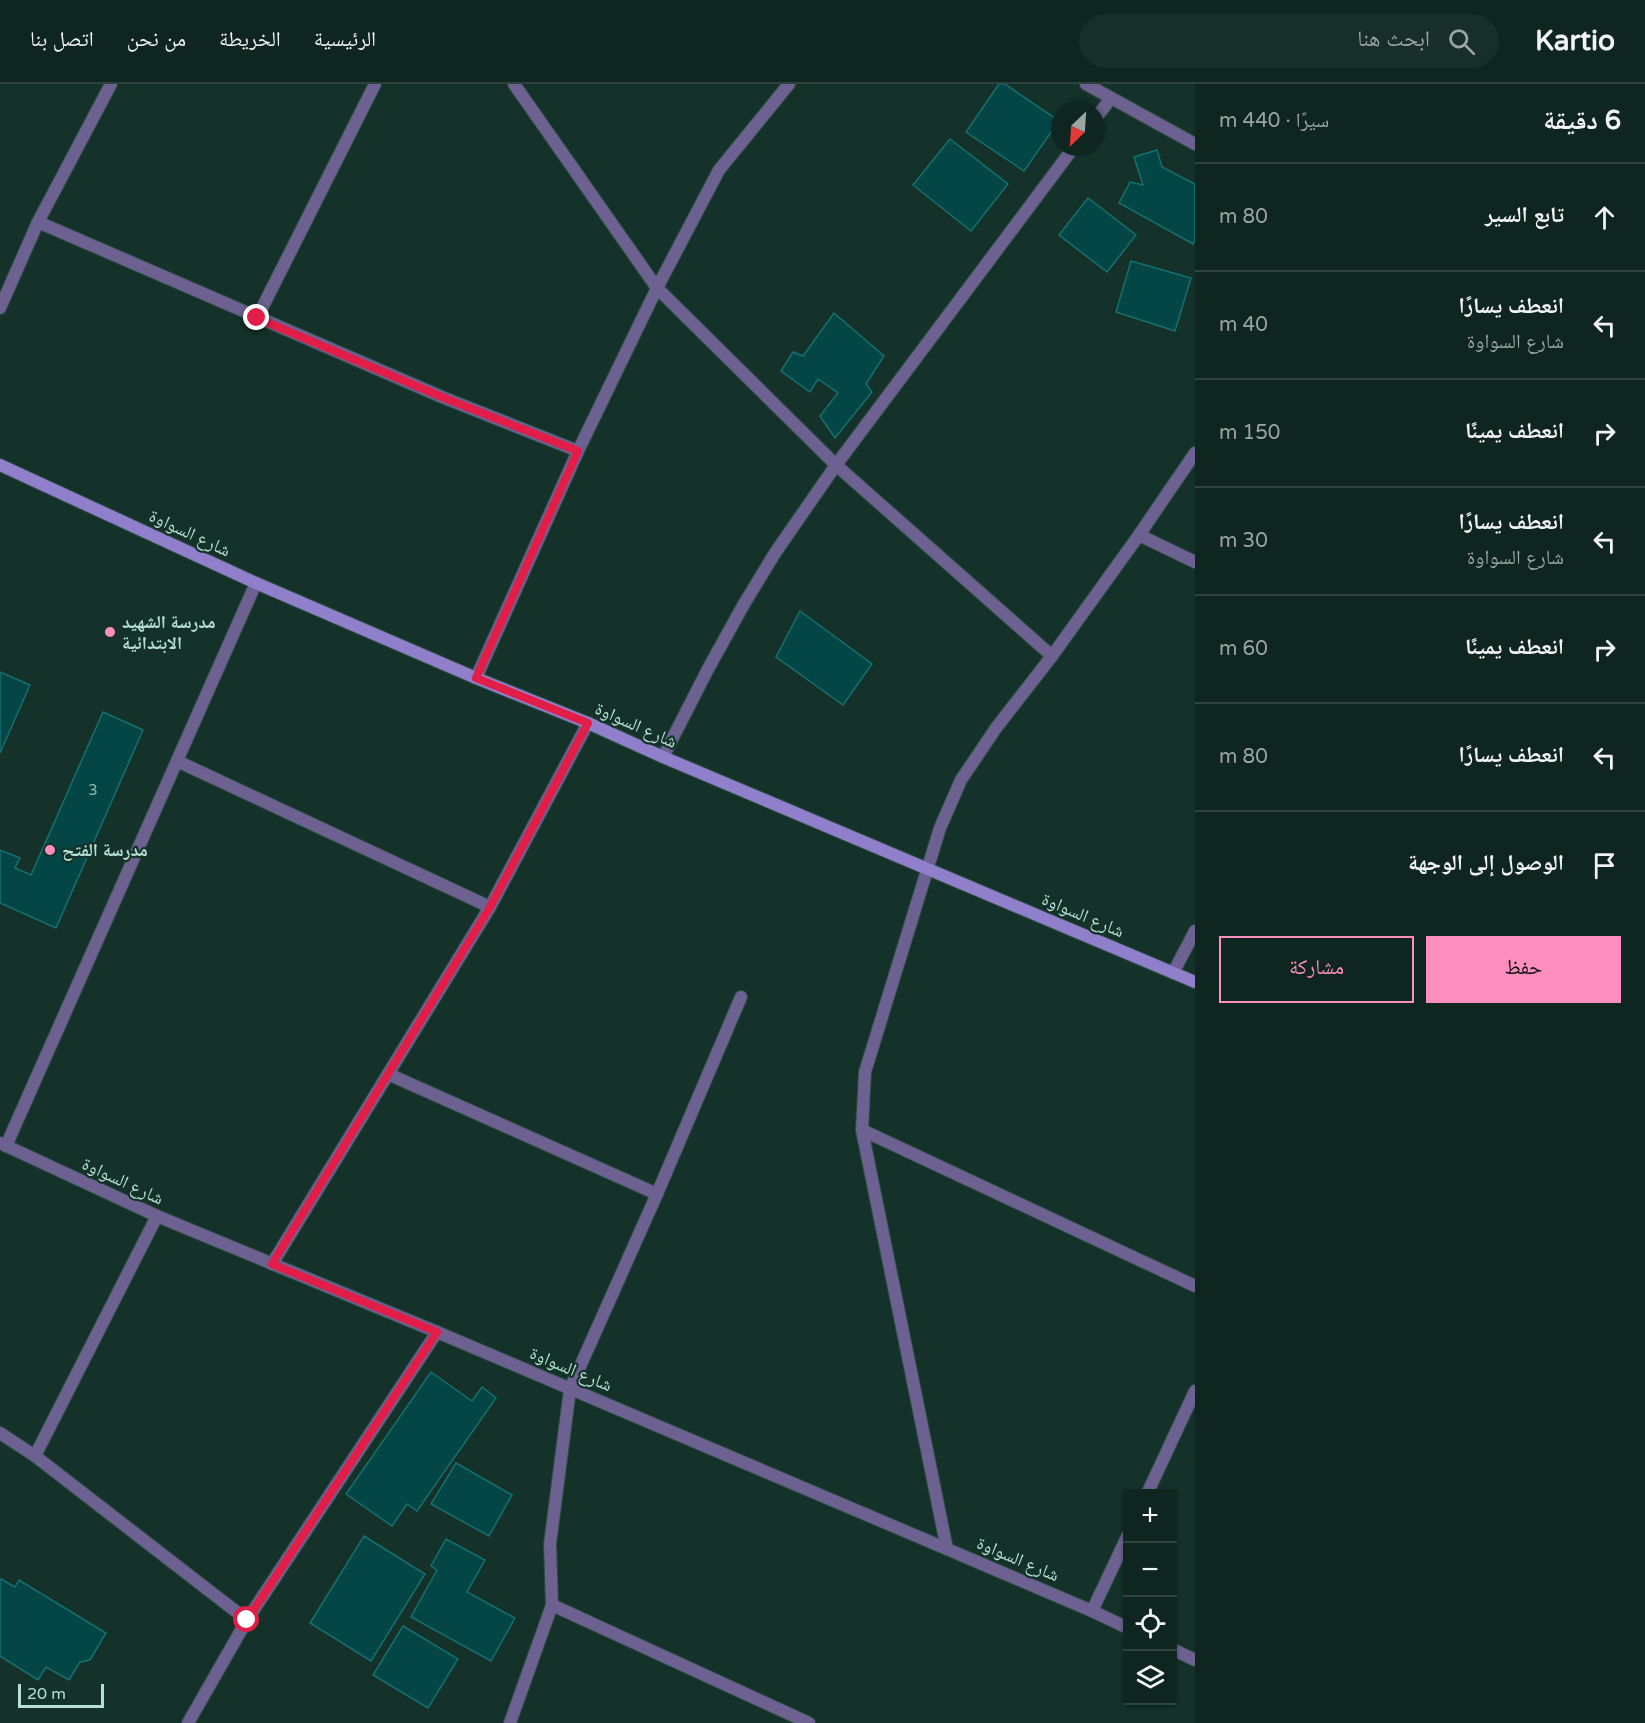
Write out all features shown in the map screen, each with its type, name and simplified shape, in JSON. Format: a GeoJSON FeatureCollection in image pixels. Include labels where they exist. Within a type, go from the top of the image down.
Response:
{"type":"FeatureCollection","features":[{"type":"Feature","properties":{"kind":"street"},"geometry":{"type":"LineString","coordinates":[[0,308],[38,222],[111,84]]}},
{"type":"Feature","properties":{"kind":"street"},"geometry":{"type":"LineString","coordinates":[[257,318],[375,84]]}},
{"type":"Feature","properties":{"kind":"street"},"geometry":{"type":"LineString","coordinates":[[514,84],[657,288],[836,465],[1052,656]]}},
{"type":"Feature","properties":{"kind":"street"},"geometry":{"type":"LineString","coordinates":[[476,678],[578,451],[657,288],[719,170],[789,84]]}},
{"type":"Feature","properties":{"kind":"street"},"geometry":{"type":"LineString","coordinates":[[1086,84],[1195,144]]}},
{"type":"Feature","properties":{"kind":"street"},"geometry":{"type":"LineString","coordinates":[[1105,107],[1111,99]]}},
{"type":"Feature","properties":{"kind":"street"},"geometry":{"type":"LineString","coordinates":[[663,757],[708,669],[775,553],[836,465],[1067,156]]}},
{"type":"Feature","properties":{"kind":"street"},"geometry":{"type":"LineString","coordinates":[[38,222],[442,397],[578,451]]}},
{"type":"Feature","properties":{"kind":"street"},"geometry":{"type":"LineString","coordinates":[[948,1549],[862,1130],[865,1072],[940,828],[961,780],[996,728],[1052,656],[1139,535],[1195,453]]}},
{"type":"Feature","properties":{"kind":"street","name":"شارع السواوة"},"geometry":{"type":"LineString","coordinates":[[0,465],[256,583],[1195,982]]}},
{"type":"Feature","properties":{"kind":"street"},"geometry":{"type":"LineString","coordinates":[[1139,535],[1195,562]]}},
{"type":"Feature","properties":{"kind":"street"},"geometry":{"type":"LineString","coordinates":[[3,1144],[256,583]]}},
{"type":"Feature","properties":{"kind":"street"},"geometry":{"type":"LineString","coordinates":[[272,1264],[490,907],[588,723]]}},
{"type":"Feature","properties":{"kind":"street"},"geometry":{"type":"LineString","coordinates":[[177,761],[490,907]]}},
{"type":"Feature","properties":{"kind":"street"},"geometry":{"type":"LineString","coordinates":[[1173,973],[1195,931]]}},
{"type":"Feature","properties":{"kind":"street"},"geometry":{"type":"LineString","coordinates":[[510,1723],[552,1605],[550,1544],[570,1389],[741,997]]}},
{"type":"Feature","properties":{"kind":"street"},"geometry":{"type":"LineString","coordinates":[[388,1074],[657,1194]]}},
{"type":"Feature","properties":{"kind":"street"},"geometry":{"type":"LineString","coordinates":[[862,1130],[1195,1286]]}},
{"type":"Feature","properties":{"kind":"street","name":"شارع السواوة"},"geometry":{"type":"LineString","coordinates":[[3,1144],[157,1216],[437,1332],[1123,1626]]}},
{"type":"Feature","properties":{"kind":"street"},"geometry":{"type":"LineString","coordinates":[[34,1456],[157,1216]]}},
{"type":"Feature","properties":{"kind":"street"},"geometry":{"type":"LineString","coordinates":[[188,1723],[247,1620],[437,1332]]}},
{"type":"Feature","properties":{"kind":"street"},"geometry":{"type":"LineString","coordinates":[[1149,1489],[1195,1391]]}},
{"type":"Feature","properties":{"kind":"street"},"geometry":{"type":"LineString","coordinates":[[0,1433],[34,1456],[247,1620]]}},
{"type":"Feature","properties":{"kind":"street"},"geometry":{"type":"LineString","coordinates":[[1092,1611],[1124,1543]]}},
{"type":"Feature","properties":{"kind":"street"},"geometry":{"type":"LineString","coordinates":[[552,1605],[809,1723]]}},
{"type":"Feature","properties":{"kind":"street"},"geometry":{"type":"LineString","coordinates":[[1177,1651],[1195,1660]]}},
{"type":"Feature","properties":{"kind":"building"},"geometry":{"type":"Polygon","coordinates":[[[999,84],[1005,84],[1051,116],[1051,132],[1024,171],[966,132],[999,84]]]}},
{"type":"Feature","properties":{"kind":"building"},"geometry":{"type":"Polygon","coordinates":[[[950,139],[1008,184],[971,231],[913,185],[950,139]]]}},
{"type":"Feature","properties":{"kind":"building"},"geometry":{"type":"Polygon","coordinates":[[[1157,150],[1162,167],[1195,184],[1195,240],[1193,244],[1119,203],[1130,182],[1143,185],[1134,157],[1157,150]]]}},
{"type":"Feature","properties":{"kind":"building"},"geometry":{"type":"Polygon","coordinates":[[[1088,198],[1136,235],[1107,272],[1059,235],[1088,198]]]}},
{"type":"Feature","properties":{"kind":"building"},"geometry":{"type":"Polygon","coordinates":[[[1131,261],[1191,278],[1175,331],[1116,312],[1131,261]]]}},
{"type":"Feature","properties":{"kind":"building"},"geometry":{"type":"Polygon","coordinates":[[[834,313],[884,356],[866,384],[872,392],[835,438],[820,416],[838,393],[818,379],[810,392],[781,371],[793,352],[803,356],[834,313]]]}},
{"type":"Feature","properties":{"kind":"building"},"geometry":{"type":"Polygon","coordinates":[[[800,611],[872,664],[843,705],[776,657],[800,611]]]}},
{"type":"Feature","properties":{"kind":"building"},"geometry":{"type":"Polygon","coordinates":[[[0,672],[30,685],[0,753],[0,672]]]}},
{"type":"Feature","properties":{"kind":"building"},"geometry":{"type":"Polygon","coordinates":[[[103,712],[143,730],[56,928],[0,903],[0,850],[20,858],[15,868],[31,875],[103,712]]]}},
{"type":"Feature","properties":{"kind":"building"},"geometry":{"type":"Polygon","coordinates":[[[431,1372],[472,1401],[482,1387],[496,1398],[417,1511],[407,1504],[392,1526],[346,1494],[431,1372]]]}},
{"type":"Feature","properties":{"kind":"building"},"geometry":{"type":"Polygon","coordinates":[[[456,1463],[512,1495],[489,1536],[431,1504],[456,1463]]]}},
{"type":"Feature","properties":{"kind":"building"},"geometry":{"type":"Polygon","coordinates":[[[364,1536],[425,1574],[371,1661],[310,1623],[364,1536]]]}},
{"type":"Feature","properties":{"kind":"building"},"geometry":{"type":"Polygon","coordinates":[[[446,1539],[485,1560],[467,1592],[515,1618],[491,1661],[411,1617],[437,1570],[431,1566],[446,1539]]]}},
{"type":"Feature","properties":{"kind":"building"},"geometry":{"type":"Polygon","coordinates":[[[1,1579],[15,1587],[19,1580],[106,1633],[90,1660],[80,1662],[69,1680],[46,1667],[38,1680],[0,1656],[1,1579]]]}},
{"type":"Feature","properties":{"kind":"building"},"geometry":{"type":"Polygon","coordinates":[[[403,1626],[458,1659],[428,1708],[373,1675],[403,1626]]]}},
{"type":"Feature","properties":{"kind":"place","name":"مدرسة الشهيد الابتدائية"},"geometry":{"type":"Point","coordinates":[110,632]}},
{"type":"Feature","properties":{"kind":"place","name":"مدرسة الفتح"},"geometry":{"type":"Point","coordinates":[50,850]}},
{"type":"Feature","properties":{"kind":"route"},"geometry":{"type":"LineString","coordinates":[[247,1620],[437,1332],[272,1264],[490,907],[588,723],[476,678],[578,451],[442,397],[257,318]]}}]}
